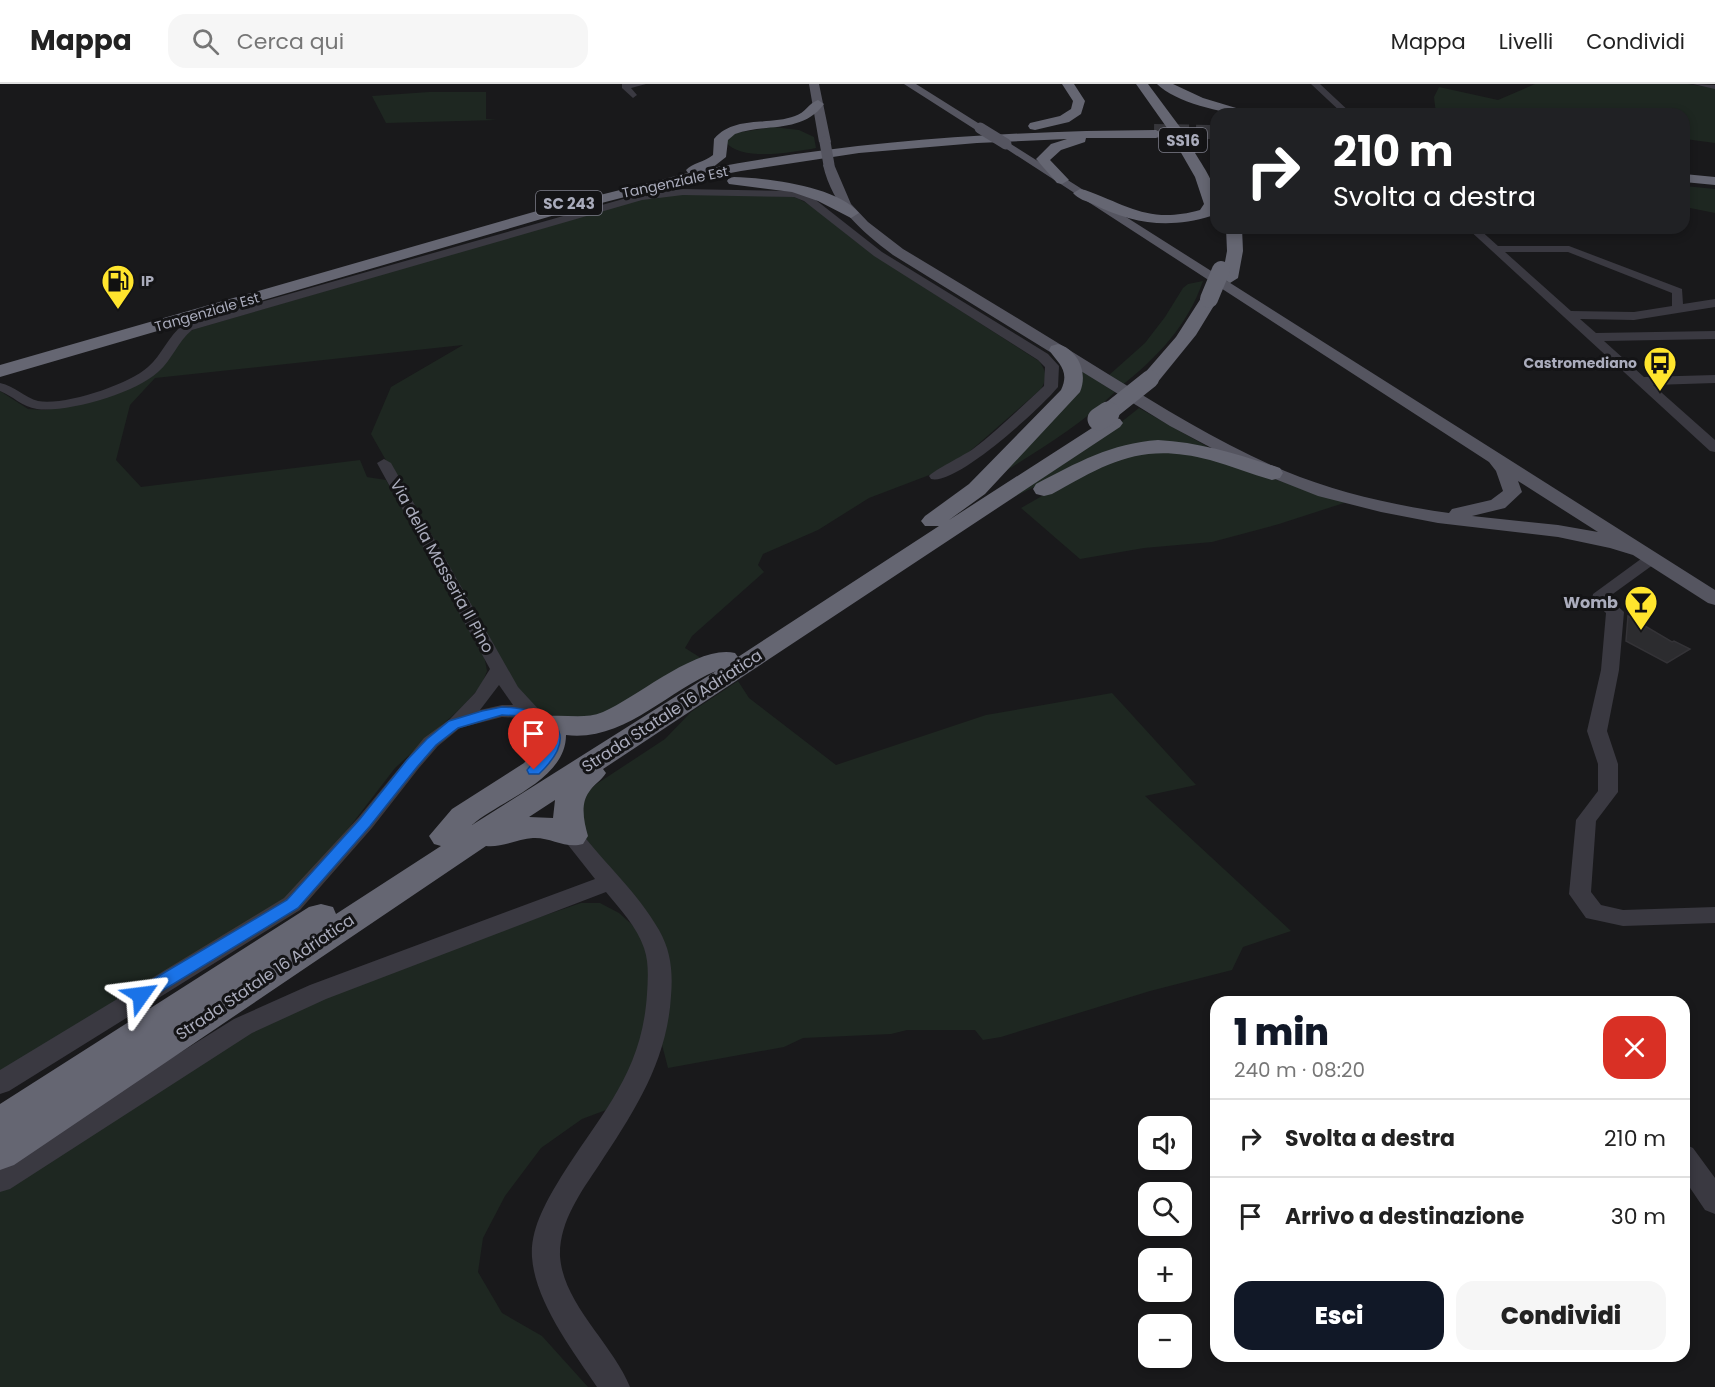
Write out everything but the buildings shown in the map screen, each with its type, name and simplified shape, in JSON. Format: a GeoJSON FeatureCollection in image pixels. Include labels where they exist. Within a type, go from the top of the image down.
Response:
{"type":"FeatureCollection","features":[{"type":"Feature","properties":{"kind":"highway"},"geometry":{"type":"LineString","coordinates":[[924,140],[1029,127],[1064,119],[1077,111],[1079,104],[1068,84]]}},
{"type":"Feature","properties":{"kind":"highway","name":"SS16"},"geometry":{"type":"LineString","coordinates":[[1142,84],[1184,134],[1210,186]]}},
{"type":"Feature","properties":{"kind":"highway","name":"SS16"},"geometry":{"type":"LineString","coordinates":[[1150,84],[1210,170]]}},
{"type":"Feature","properties":{"kind":"highway"},"geometry":{"type":"LineString","coordinates":[[1163,84],[1199,101],[1222,108]]}},
{"type":"Feature","properties":{"kind":"highway"},"geometry":{"type":"LineString","coordinates":[[621,188],[706,166],[721,156],[722,136],[730,131],[804,116],[813,112],[818,104]]}},
{"type":"Feature","properties":{"kind":"highway"},"geometry":{"type":"LineString","coordinates":[[762,125],[802,128],[816,132],[825,141]]}},
{"type":"Feature","properties":{"kind":"highway","name":"Tangenziale Est"},"geometry":{"type":"LineString","coordinates":[[0,365],[621,188],[745,163],[924,140],[1057,131],[1155,132]]}},
{"type":"Feature","properties":{"kind":"highway"},"geometry":{"type":"LineString","coordinates":[[1062,180],[1043,159],[1056,147],[1093,137],[1155,132]]}},
{"type":"Feature","properties":{"kind":"highway","name":"Tangenziale Est"},"geometry":{"type":"LineString","coordinates":[[0,371],[567,208],[686,178],[863,150],[1009,136],[1155,132]]}},
{"type":"Feature","properties":{"kind":"highway"},"geometry":{"type":"LineString","coordinates":[[1080,193],[1137,216],[1175,219],[1206,213],[1210,204],[1202,177],[1183,144],[1184,134],[1193,134],[1205,150]]}},
{"type":"Feature","properties":{"kind":"highway"},"geometry":{"type":"LineString","coordinates":[[722,143],[738,152],[767,155],[867,146]]}},
{"type":"Feature","properties":{"kind":"highway"},"geometry":{"type":"LineString","coordinates":[[1690,176],[1715,178]]}},
{"type":"Feature","properties":{"kind":"highway"},"geometry":{"type":"LineString","coordinates":[[567,208],[671,185],[743,181],[789,186],[814,192],[851,213]]}},
{"type":"Feature","properties":{"kind":"highway","name":"Strada Statale 16 Adriatica"},"geometry":{"type":"LineString","coordinates":[[1223,234],[1228,273]]}},
{"type":"Feature","properties":{"kind":"highway","name":"Strada Statale 16 Adriatica"},"geometry":{"type":"LineString","coordinates":[[0,1153],[533,800],[666,716],[919,544],[1106,421],[1141,403],[1156,382],[1187,356],[1228,273],[1233,234]]}},
{"type":"Feature","properties":{"kind":"highway"},"geometry":{"type":"LineString","coordinates":[[1228,273],[1239,265],[1242,234]]}},
{"type":"Feature","properties":{"kind":"highway"},"geometry":{"type":"LineString","coordinates":[[1058,350],[1074,369],[1076,376],[1070,392],[977,489],[917,533],[919,544],[940,544],[1103,458],[1132,449],[1159,447],[1191,450],[1232,459],[1272,473]]}},
{"type":"Feature","properties":{"kind":"highway","name":"Strada Statale 16 Adriatica"},"geometry":{"type":"LineString","coordinates":[[0,1124],[445,836],[726,659],[919,544]]}},
{"type":"Feature","properties":{"kind":"highway"},"geometry":{"type":"LineString","coordinates":[[542,720],[586,726],[612,720],[700,668],[726,659]]}},
{"type":"Feature","properties":{"kind":"highway"},"geometry":{"type":"LineString","coordinates":[[572,836],[566,811],[569,798],[576,786],[586,776],[657,730],[666,716]]}},
{"type":"Feature","properties":{"kind":"highway"},"geometry":{"type":"LineString","coordinates":[[445,836],[463,816],[543,762],[553,732],[542,720]]}},
{"type":"Feature","properties":{"kind":"highway"},"geometry":{"type":"LineString","coordinates":[[355,917],[404,893],[489,837],[521,828],[536,827],[562,830],[572,836]]}},
{"type":"Feature","properties":{"kind":"main road"},"geometry":{"type":"LineString","coordinates":[[814,84],[836,192],[851,213],[871,233],[898,252],[1187,430],[1272,473],[1322,491],[1388,508],[1446,519],[1572,531],[1609,540],[1644,554]]}},
{"type":"Feature","properties":{"kind":"main road"},"geometry":{"type":"LineString","coordinates":[[909,84],[1715,599]]}},
{"type":"Feature","properties":{"kind":"main road"},"geometry":{"type":"LineString","coordinates":[[1388,508],[1440,514],[1479,510],[1498,504],[1513,492],[1506,470],[1494,458]]}},
{"type":"Feature","properties":{"kind":"street"},"geometry":{"type":"LineString","coordinates":[[633,95],[625,86],[642,84]]}},
{"type":"Feature","properties":{"kind":"street"},"geometry":{"type":"LineString","coordinates":[[1315,84],[1341,108]]}},
{"type":"Feature","properties":{"kind":"street"},"geometry":{"type":"LineString","coordinates":[[1697,84],[1715,87]]}},
{"type":"Feature","properties":{"kind":"street"},"geometry":{"type":"LineString","coordinates":[[0,387],[13,390],[27,402],[45,406],[85,398],[140,380],[154,369],[180,334],[188,327],[641,197],[683,192],[795,194],[808,199],[878,254],[1043,357],[1052,366],[1051,387],[959,466],[936,476]]}},
{"type":"Feature","properties":{"kind":"street"},"geometry":{"type":"LineString","coordinates":[[1479,234],[1715,448]]}},
{"type":"Feature","properties":{"kind":"street"},"geometry":{"type":"LineString","coordinates":[[1495,249],[1569,249],[1678,291],[1676,300],[1678,307]]}},
{"type":"Feature","properties":{"kind":"street"},"geometry":{"type":"LineString","coordinates":[[1568,315],[1634,316],[1678,307],[1715,303]]}},
{"type":"Feature","properties":{"kind":"street"},"geometry":{"type":"LineString","coordinates":[[1591,337],[1715,335]]}},
{"type":"Feature","properties":{"kind":"street"},"geometry":{"type":"LineString","coordinates":[[1641,381],[1715,379]]}},
{"type":"Feature","properties":{"kind":"street","name":"Via della Masseria Il Pino"},"geometry":{"type":"LineString","coordinates":[[384,463],[512,692],[524,707],[542,720]]}},
{"type":"Feature","properties":{"kind":"street"},"geometry":{"type":"LineString","coordinates":[[1644,554],[1602,594],[1601,600],[1615,612],[1610,670],[1597,731],[1608,764],[1608,792],[1586,819],[1580,894],[1594,912],[1623,918],[1715,915]]}},
{"type":"Feature","properties":{"kind":"street","name":"Via della Masseria Il Pino"},"geometry":{"type":"LineString","coordinates":[[0,1083],[292,904],[365,823],[431,742],[482,697],[500,670]]}},
{"type":"Feature","properties":{"kind":"street"},"geometry":{"type":"LineString","coordinates":[[453,724],[502,711],[525,712],[542,720]]}},
{"type":"Feature","properties":{"kind":"street"},"geometry":{"type":"LineString","coordinates":[[572,836],[644,926],[657,951],[659,990],[655,1030],[642,1072],[626,1103],[580,1171],[557,1212],[546,1253],[550,1278],[564,1306],[615,1387]]}},
{"type":"Feature","properties":{"kind":"street"},"geometry":{"type":"LineString","coordinates":[[0,1180],[243,1026],[318,992],[609,882]]}},
{"type":"Feature","properties":{"kind":"street"},"geometry":{"type":"LineString","coordinates":[[1690,1165],[1715,1201]]}},
{"type":"Feature","properties":{"kind":"shaded area"},"geometry":{"type":"Polygon","coordinates":[[[1535,84],[1688,84],[1715,88],[1715,143],[1690,140],[1690,108],[1435,108],[1434,97],[1439,87],[1498,100],[1535,84]]]}},
{"type":"Feature","properties":{"kind":"shaded area"},"geometry":{"type":"Polygon","coordinates":[[[429,92],[486,92],[486,119],[497,120],[386,123],[372,96],[429,92]]]}},
{"type":"Feature","properties":{"kind":"shaded area"},"geometry":{"type":"Polygon","coordinates":[[[773,127],[799,130],[814,137],[816,148],[755,154],[733,148],[726,142],[735,133],[773,127]]]}},
{"type":"Feature","properties":{"kind":"shaded area"},"geometry":{"type":"Polygon","coordinates":[[[1690,186],[1715,189],[1715,213],[1690,208],[1690,186]]]}},
{"type":"Feature","properties":{"kind":"shaded area"},"geometry":{"type":"Polygon","coordinates":[[[683,193],[794,197],[803,201],[883,260],[1039,361],[1045,374],[1045,381],[1041,389],[953,466],[869,498],[818,530],[763,554],[758,565],[764,572],[692,636],[685,648],[701,658],[610,713],[560,720],[545,714],[528,701],[512,682],[371,434],[391,387],[463,345],[155,378],[130,405],[116,460],[141,487],[360,460],[367,477],[386,480],[484,655],[487,671],[481,686],[462,707],[395,768],[322,863],[274,908],[0,1076],[0,391],[28,409],[44,410],[63,407],[144,381],[158,369],[180,340],[195,329],[643,198],[683,193]]]}},
{"type":"Feature","properties":{"kind":"shaded area"},"geometry":{"type":"Polygon","coordinates":[[[1203,281],[1197,297],[1180,326],[1147,364],[1121,386],[1108,376],[1145,343],[1183,288],[1188,284],[1203,281]]]}},
{"type":"Feature","properties":{"kind":"shaded area"},"geometry":{"type":"Polygon","coordinates":[[[1082,371],[1115,392],[1072,428],[993,479],[1082,371]]]}},
{"type":"Feature","properties":{"kind":"shaded area"},"geometry":{"type":"Polygon","coordinates":[[[1139,408],[1215,451],[1193,447],[1091,459],[1012,498],[1101,438],[1139,408]]]}},
{"type":"Feature","properties":{"kind":"shaded area"},"geometry":{"type":"Polygon","coordinates":[[[1141,452],[1192,453],[1347,502],[1212,542],[1144,548],[1080,559],[1021,508],[1091,468],[1141,452]]]}},
{"type":"Feature","properties":{"kind":"shaded area"},"geometry":{"type":"Polygon","coordinates":[[[738,681],[749,698],[836,765],[986,715],[1112,693],[1196,785],[1145,796],[1291,931],[1243,947],[1232,970],[1150,991],[1001,1037],[983,1040],[975,1030],[907,1030],[891,1034],[803,1038],[784,1047],[668,1068],[660,1037],[669,965],[579,831],[584,796],[595,785],[665,739],[691,712],[738,681]]]}},
{"type":"Feature","properties":{"kind":"shaded area"},"geometry":{"type":"Polygon","coordinates":[[[581,903],[600,903],[619,913],[637,929],[646,950],[651,985],[645,1025],[630,1076],[606,1110],[582,1119],[541,1148],[505,1196],[483,1238],[478,1272],[502,1313],[542,1336],[588,1387],[0,1387],[0,1191],[224,1045],[282,1015],[504,929],[581,903]]]}},
{"type":"Feature","properties":{"kind":"tunnel"},"geometry":{"type":"LineString","coordinates":[[1154,131],[1210,132]]}},
{"type":"Feature","properties":{"kind":"place","name":"IP"},"geometry":{"type":"Point","coordinates":[118,310]}},
{"type":"Feature","properties":{"kind":"place","name":"Castromediano"},"geometry":{"type":"Point","coordinates":[1660,392]}},
{"type":"Feature","properties":{"kind":"place","name":"Womb"},"geometry":{"type":"Point","coordinates":[1641,631]}},
{"type":"Feature","properties":{"kind":"route"},"geometry":{"type":"LineString","coordinates":[[141,995],[292,904],[365,823],[412,763],[431,742],[453,724],[502,711],[525,712],[535,716],[549,724],[553,732],[550,750],[543,762],[534,770]]}}]}
